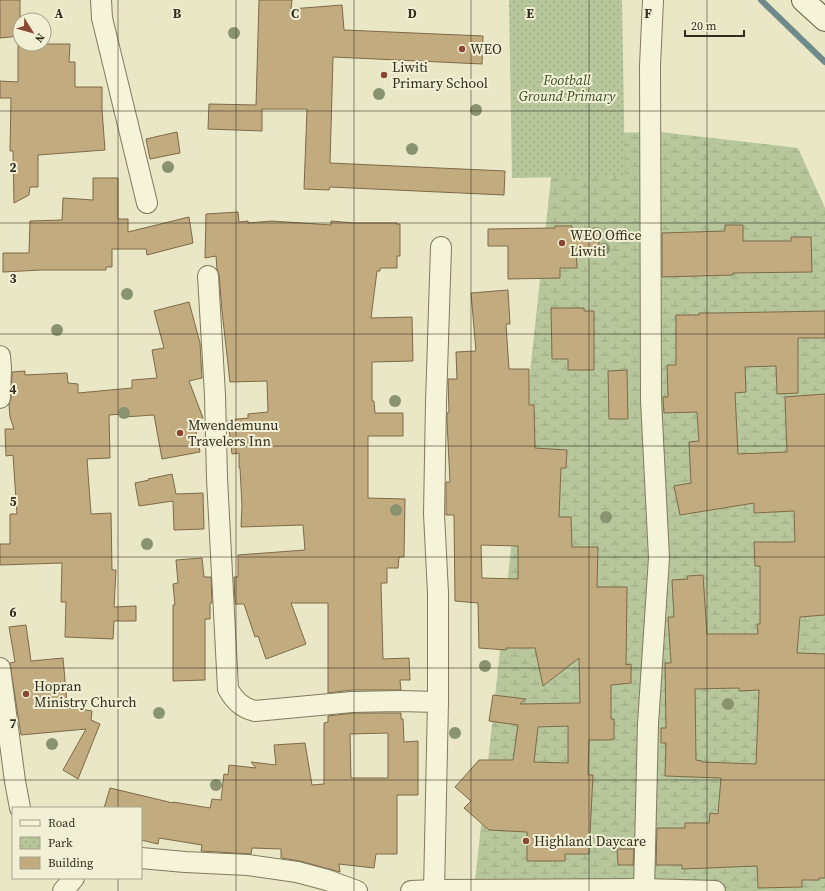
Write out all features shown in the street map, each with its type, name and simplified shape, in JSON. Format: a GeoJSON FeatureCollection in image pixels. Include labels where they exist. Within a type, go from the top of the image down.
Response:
{"type":"FeatureCollection","features":[{"type":"Feature","properties":{"kind":"main road"},"geometry":{"type":"LineString","coordinates":[[803,0],[825,20]]}},
{"type":"Feature","properties":{"kind":"street"},"geometry":{"type":"LineString","coordinates":[[101,0],[102,18],[148,203]]}},
{"type":"Feature","properties":{"kind":"street"},"geometry":{"type":"LineString","coordinates":[[644,890],[648,724],[659,558],[651,392],[650,66],[653,0]]}},
{"type":"Feature","properties":{"kind":"street"},"geometry":{"type":"LineString","coordinates":[[434,890],[438,702],[438,593],[434,514],[441,247]]}},
{"type":"Feature","properties":{"kind":"street"},"geometry":{"type":"LineString","coordinates":[[208,276],[215,395],[217,478],[228,689],[233,698],[241,705],[255,711],[352,702],[438,702]]}},
{"type":"Feature","properties":{"kind":"street"},"geometry":{"type":"LineString","coordinates":[[0,356],[0,398]]}},
{"type":"Feature","properties":{"kind":"street"},"geometry":{"type":"LineString","coordinates":[[0,668],[20,807]]}},
{"type":"Feature","properties":{"kind":"street"},"geometry":{"type":"LineString","coordinates":[[142,858],[248,865],[296,872],[327,880],[357,891]]}},
{"type":"Feature","properties":{"kind":"street"},"geometry":{"type":"LineString","coordinates":[[63,891],[73,879]]}},
{"type":"Feature","properties":{"kind":"street"},"geometry":{"type":"LineString","coordinates":[[411,891],[715,891]]}},
{"type":"Feature","properties":{"kind":"green space","name":"Football Ground Primary"},"geometry":{"type":"Polygon","coordinates":[[[509,0],[622,0],[625,176],[512,178],[509,0]]]}},
{"type":"Feature","properties":{"kind":"green space"},"geometry":{"type":"Polygon","coordinates":[[[660,132],[798,148],[825,208],[825,891],[474,891],[551,178],[596,133],[660,132]]]}},
{"type":"Feature","properties":{"kind":"building"},"geometry":{"type":"Polygon","coordinates":[[[0,0],[20,0],[20,12],[12,12],[12,37],[0,38],[0,0]]]}},
{"type":"Feature","properties":{"kind":"building"},"geometry":{"type":"Polygon","coordinates":[[[259,0],[292,0],[291,9],[342,5],[344,30],[483,36],[482,64],[333,57],[330,163],[505,171],[504,195],[330,187],[329,190],[304,189],[307,109],[262,109],[262,131],[208,129],[209,104],[256,105],[259,0]]]}},
{"type":"Feature","properties":{"kind":"building"},"geometry":{"type":"Polygon","coordinates":[[[52,44],[70,44],[69,62],[75,62],[75,87],[102,87],[105,150],[38,155],[38,187],[30,187],[29,195],[14,203],[13,151],[10,151],[11,98],[0,98],[0,81],[18,82],[18,52],[52,52],[52,44]]]}},
{"type":"Feature","properties":{"kind":"building"},"geometry":{"type":"Polygon","coordinates":[[[177,132],[180,153],[150,159],[146,139],[177,132]]]}},
{"type":"Feature","properties":{"kind":"building"},"geometry":{"type":"Polygon","coordinates":[[[93,178],[118,178],[118,219],[128,219],[128,232],[189,217],[193,243],[147,255],[146,249],[112,249],[112,267],[106,267],[106,270],[41,270],[3,272],[3,253],[29,253],[30,221],[62,220],[63,198],[93,200],[93,178]]]}},
{"type":"Feature","properties":{"kind":"building"},"geometry":{"type":"Polygon","coordinates":[[[238,212],[239,222],[248,221],[248,223],[272,221],[331,225],[331,221],[400,224],[400,256],[397,256],[397,268],[380,268],[380,271],[377,271],[371,318],[412,317],[413,361],[372,362],[372,401],[374,401],[375,413],[403,413],[403,436],[368,436],[368,498],[405,499],[404,557],[399,557],[398,568],[387,568],[387,583],[381,583],[383,659],[409,658],[410,680],[400,680],[401,690],[352,690],[328,693],[328,603],[291,603],[306,644],[266,659],[258,636],[255,637],[244,604],[235,604],[234,577],[238,577],[238,555],[305,550],[303,525],[241,527],[242,506],[239,453],[232,454],[228,420],[248,418],[248,414],[268,412],[267,381],[230,382],[216,256],[205,258],[206,214],[238,212]]]}},
{"type":"Feature","properties":{"kind":"building"},"geometry":{"type":"Polygon","coordinates":[[[725,225],[743,225],[743,241],[791,241],[791,237],[811,237],[812,272],[733,273],[733,275],[662,277],[662,233],[725,231],[725,225]]]}},
{"type":"Feature","properties":{"kind":"building"},"geometry":{"type":"Polygon","coordinates":[[[555,226],[572,226],[572,229],[599,228],[599,248],[576,248],[577,268],[560,268],[560,278],[508,279],[508,246],[488,246],[488,229],[555,228],[555,226]]]}},
{"type":"Feature","properties":{"kind":"building"},"geometry":{"type":"Polygon","coordinates":[[[508,290],[510,324],[506,324],[509,369],[529,369],[529,405],[534,405],[535,448],[567,450],[566,468],[561,468],[559,517],[571,517],[572,547],[598,547],[597,587],[627,587],[626,665],[631,664],[631,683],[611,685],[611,719],[614,719],[614,739],[589,740],[588,775],[593,775],[589,854],[565,854],[565,861],[527,861],[527,832],[489,830],[464,808],[471,801],[455,787],[479,760],[513,760],[518,725],[489,721],[493,695],[526,699],[520,704],[580,703],[579,658],[543,686],[535,648],[506,648],[506,650],[479,648],[478,603],[455,601],[454,515],[446,515],[446,482],[450,482],[447,421],[447,413],[449,412],[448,379],[457,379],[456,352],[476,351],[471,293],[508,290]],[[481,545],[482,578],[518,579],[518,546],[481,545]],[[568,726],[538,727],[534,762],[568,763],[568,726]]]}},
{"type":"Feature","properties":{"kind":"building"},"geometry":{"type":"Polygon","coordinates":[[[189,302],[200,343],[202,378],[189,381],[203,418],[194,421],[200,452],[162,459],[154,415],[124,417],[123,414],[109,415],[110,458],[87,459],[91,514],[111,513],[112,570],[116,570],[114,607],[136,606],[136,621],[114,621],[113,639],[65,637],[66,602],[61,602],[62,563],[0,565],[0,544],[10,544],[10,514],[17,514],[13,455],[6,456],[5,429],[14,429],[10,417],[9,405],[11,398],[12,372],[25,371],[25,375],[67,373],[68,383],[78,384],[78,393],[132,388],[132,380],[157,378],[152,350],[164,348],[154,311],[189,302]]]}},
{"type":"Feature","properties":{"kind":"building"},"geometry":{"type":"Polygon","coordinates":[[[551,308],[584,308],[584,311],[594,311],[594,370],[568,370],[568,359],[552,359],[551,308]]]}},
{"type":"Feature","properties":{"kind":"building"},"geometry":{"type":"Polygon","coordinates":[[[825,311],[825,338],[798,338],[798,393],[777,394],[776,366],[745,367],[746,392],[735,393],[738,454],[787,452],[785,397],[825,394],[825,615],[800,617],[797,653],[825,654],[825,878],[819,878],[819,880],[802,880],[802,887],[758,888],[757,866],[682,869],[682,865],[656,865],[657,828],[685,828],[685,823],[709,823],[710,813],[718,814],[721,778],[665,776],[666,743],[661,743],[661,728],[666,728],[665,663],[671,663],[668,617],[674,617],[672,580],[688,579],[687,576],[703,575],[707,634],[758,634],[757,624],[760,624],[760,566],[755,566],[754,542],[795,542],[794,511],[754,513],[754,503],[680,515],[674,486],[691,483],[689,442],[699,441],[697,412],[664,413],[663,397],[668,397],[667,365],[676,365],[676,315],[825,311]],[[739,688],[695,689],[696,760],[702,762],[756,764],[759,690],[739,691],[739,688]]]}},
{"type":"Feature","properties":{"kind":"building"},"geometry":{"type":"Polygon","coordinates":[[[627,370],[628,419],[609,419],[608,371],[627,370]]]}},
{"type":"Feature","properties":{"kind":"building"},"geometry":{"type":"Polygon","coordinates":[[[172,474],[176,494],[203,493],[204,529],[174,530],[173,501],[139,506],[135,483],[172,474]]]}},
{"type":"Feature","properties":{"kind":"building"},"geometry":{"type":"Polygon","coordinates":[[[202,558],[204,577],[211,577],[212,603],[210,603],[210,619],[205,619],[205,680],[173,681],[173,605],[175,605],[173,584],[178,583],[176,560],[202,558]]]}},
{"type":"Feature","properties":{"kind":"building"},"geometry":{"type":"Polygon","coordinates":[[[26,625],[31,661],[63,658],[68,707],[92,711],[91,720],[100,724],[78,779],[63,770],[86,729],[21,735],[10,664],[15,662],[9,627],[26,625]]]}},
{"type":"Feature","properties":{"kind":"building"},"geometry":{"type":"Polygon","coordinates":[[[353,713],[401,713],[401,719],[403,719],[404,742],[418,741],[418,795],[397,795],[397,854],[376,854],[374,868],[339,864],[340,872],[300,861],[281,858],[281,849],[252,848],[251,854],[201,851],[202,845],[159,838],[158,844],[142,840],[142,807],[104,807],[110,788],[173,803],[210,808],[212,799],[221,800],[224,774],[228,775],[229,765],[256,768],[251,762],[276,765],[274,745],[305,743],[312,785],[324,784],[324,723],[328,722],[328,716],[353,713]],[[388,733],[350,734],[351,778],[388,778],[388,733]]]}},
{"type":"Feature","properties":{"kind":"building"},"geometry":{"type":"Polygon","coordinates":[[[617,849],[634,849],[633,865],[618,865],[617,849]]]}},
{"type":"Feature","properties":{"kind":"waterway"},"geometry":{"type":"LineString","coordinates":[[761,0],[825,62]]}},
{"type":"Feature","properties":{"kind":"place","name":"WEO"},"geometry":{"type":"Point","coordinates":[462,49]}},
{"type":"Feature","properties":{"kind":"place","name":"Liwiti Primary School"},"geometry":{"type":"Point","coordinates":[384,75]}},
{"type":"Feature","properties":{"kind":"place","name":"WEO Office Liwiti"},"geometry":{"type":"Point","coordinates":[562,243]}},
{"type":"Feature","properties":{"kind":"place","name":"Mwendemunu Travelers Inn"},"geometry":{"type":"Point","coordinates":[180,433]}},
{"type":"Feature","properties":{"kind":"place","name":"Hopran Ministry Church"},"geometry":{"type":"Point","coordinates":[26,694]}},
{"type":"Feature","properties":{"kind":"place","name":"Highland Daycare"},"geometry":{"type":"Point","coordinates":[526,841]}}]}
